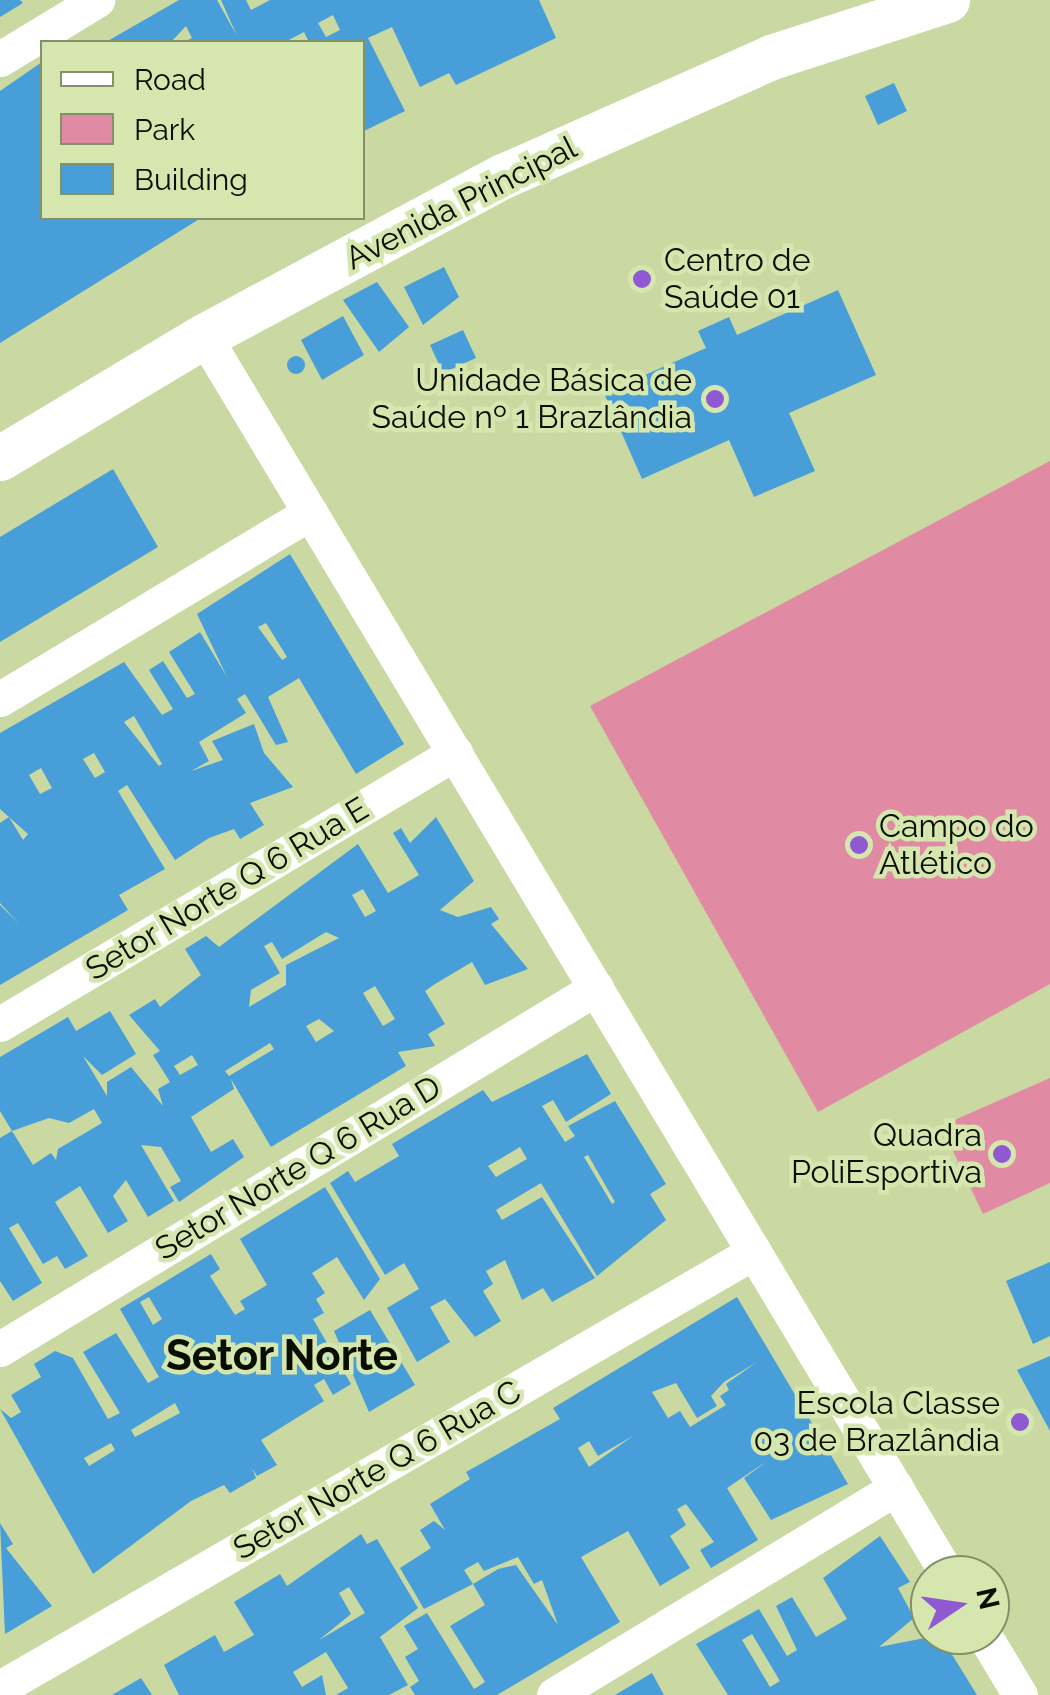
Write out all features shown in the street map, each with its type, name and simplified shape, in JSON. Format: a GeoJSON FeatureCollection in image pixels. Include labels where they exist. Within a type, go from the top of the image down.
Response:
{"type":"FeatureCollection","features":[{"type":"Feature","properties":{"kind":"street"},"geometry":{"type":"LineString","coordinates":[[0,59],[97,0]]}},
{"type":"Feature","properties":{"kind":"street","name":"Avenida Principal"},"geometry":{"type":"LineString","coordinates":[[0,458],[204,336],[503,176],[771,57],[947,0]]}},
{"type":"Feature","properties":{"kind":"street"},"geometry":{"type":"LineString","coordinates":[[204,336],[936,1555]]}},
{"type":"Feature","properties":{"kind":"street"},"geometry":{"type":"LineString","coordinates":[[0,699],[310,513]]}},
{"type":"Feature","properties":{"kind":"street","name":"Setor Norte Q 6 Rua E"},"geometry":{"type":"LineString","coordinates":[[0,1024],[455,753]]}},
{"type":"Feature","properties":{"kind":"street","name":"Setor Norte Q 6 Rua D"},"geometry":{"type":"LineString","coordinates":[[0,1348],[596,988]]}},
{"type":"Feature","properties":{"kind":"street","name":"Setor Norte Q 6 Rua C"},"geometry":{"type":"LineString","coordinates":[[0,1688],[754,1252]]}},
{"type":"Feature","properties":{"kind":"street"},"geometry":{"type":"LineString","coordinates":[[554,1695],[896,1488]]}},
{"type":"Feature","properties":{"kind":"street"},"geometry":{"type":"LineString","coordinates":[[996,1655],[1020,1695]]}},
{"type":"Feature","properties":{"kind":"green space","name":"Campo do Atlético"},"geometry":{"type":"Polygon","coordinates":[[[1050,461],[1050,984],[818,1112],[590,706],[1050,461]]]}},
{"type":"Feature","properties":{"kind":"green space","name":"Quadra PoliEsportiva"},"geometry":{"type":"Polygon","coordinates":[[[1050,1078],[1050,1183],[983,1214],[941,1126],[1050,1078]]]}},
{"type":"Feature","properties":{"kind":"building"},"geometry":{"type":"Polygon","coordinates":[[[0,0],[20,0],[23,3],[0,17],[0,0]]]}},
{"type":"Feature","properties":{"kind":"building"},"geometry":{"type":"Polygon","coordinates":[[[179,0],[217,0],[237,36],[221,0],[246,0],[251,10],[270,0],[539,0],[556,38],[456,85],[449,73],[420,87],[392,27],[368,38],[405,111],[365,131],[365,40],[308,40],[304,32],[289,40],[188,40],[192,38],[186,26],[173,40],[109,40],[179,0]],[[333,15],[318,23],[326,37],[340,30],[333,15]]]}},
{"type":"Feature","properties":{"kind":"building"},"geometry":{"type":"Polygon","coordinates":[[[40,63],[40,220],[198,220],[0,343],[0,91],[40,63]]]}},
{"type":"Feature","properties":{"kind":"building"},"geometry":{"type":"Polygon","coordinates":[[[894,83],[907,111],[878,125],[865,96],[894,83]]]}},
{"type":"Feature","properties":{"kind":"building"},"geometry":{"type":"Polygon","coordinates":[[[444,267],[459,297],[423,325],[404,287],[444,267]]]}},
{"type":"Feature","properties":{"kind":"building"},"geometry":{"type":"Polygon","coordinates":[[[377,282],[409,327],[379,352],[343,300],[377,282]]]}},
{"type":"Feature","properties":{"kind":"building","name":"Unidade Básica de Saúde nº 1 Brazlândia"},"geometry":{"type":"Polygon","coordinates":[[[838,290],[876,375],[789,413],[815,471],[754,497],[729,440],[642,479],[604,393],[706,348],[698,331],[729,317],[737,335],[838,290]]]}},
{"type":"Feature","properties":{"kind":"building"},"geometry":{"type":"Polygon","coordinates":[[[343,316],[364,355],[322,380],[301,340],[343,316]]]}},
{"type":"Feature","properties":{"kind":"building"},"geometry":{"type":"Polygon","coordinates":[[[463,330],[476,358],[443,373],[430,345],[463,330]]]}},
{"type":"Feature","properties":{"kind":"building"},"geometry":{"type":"Polygon","coordinates":[[[296,356],[305,365],[296,374],[287,365],[296,356]]]}},
{"type":"Feature","properties":{"kind":"building"},"geometry":{"type":"Polygon","coordinates":[[[113,469],[158,547],[0,642],[0,537],[113,469]]]}},
{"type":"Feature","properties":{"kind":"building"},"geometry":{"type":"Polygon","coordinates":[[[290,554],[404,744],[356,774],[299,678],[268,697],[288,742],[276,745],[245,694],[237,699],[246,713],[199,742],[209,761],[191,771],[223,760],[212,741],[254,724],[264,753],[293,787],[250,803],[264,825],[240,839],[234,829],[209,838],[175,860],[127,785],[118,791],[165,869],[119,895],[128,910],[0,985],[0,905],[19,924],[0,903],[0,823],[9,817],[0,809],[0,733],[124,662],[162,715],[173,709],[149,670],[163,661],[187,698],[195,694],[169,652],[200,632],[227,677],[197,614],[290,554]],[[266,623],[258,627],[282,660],[287,657],[266,623]],[[134,716],[124,722],[159,766],[162,764],[134,716]],[[94,753],[83,759],[95,778],[105,772],[94,753]],[[41,768],[29,775],[40,794],[52,788],[41,768]],[[9,817],[23,840],[28,834],[9,817]]]}},
{"type":"Feature","properties":{"kind":"building"},"geometry":{"type":"Polygon","coordinates":[[[436,817],[474,881],[440,910],[458,917],[491,907],[499,919],[491,924],[528,969],[485,985],[472,962],[435,984],[425,991],[445,1024],[428,1034],[435,1046],[398,1052],[406,1066],[271,1147],[231,1079],[234,1089],[191,1117],[211,1152],[233,1139],[244,1157],[179,1202],[170,1187],[181,1181],[161,1147],[141,1145],[174,1201],[148,1217],[126,1180],[113,1196],[128,1221],[108,1233],[80,1186],[55,1202],[88,1256],[65,1269],[57,1256],[43,1264],[18,1223],[9,1228],[42,1283],[13,1301],[0,1281],[0,1138],[12,1131],[0,1111],[0,1057],[68,1017],[76,1031],[110,1011],[136,1054],[102,1075],[83,1056],[107,1096],[107,1082],[131,1067],[163,1106],[158,1089],[170,1082],[153,1055],[160,1051],[129,1015],[155,999],[160,1007],[201,975],[185,949],[206,936],[219,947],[358,844],[388,893],[419,875],[393,833],[401,828],[410,843],[436,817]],[[363,889],[352,895],[365,917],[376,911],[363,889]],[[326,932],[282,959],[272,942],[264,946],[280,973],[251,990],[249,1007],[286,985],[286,965],[339,938],[326,932]],[[375,986],[363,993],[383,1026],[395,1019],[375,986]],[[319,1019],[306,1026],[316,1042],[334,1031],[319,1019]],[[270,1043],[225,1071],[229,1076],[274,1049],[270,1043]],[[192,1055],[174,1066],[180,1075],[198,1065],[192,1055]],[[94,1109],[69,1123],[49,1118],[12,1131],[33,1165],[51,1153],[56,1160],[58,1149],[102,1123],[94,1109]]]}},
{"type":"Feature","properties":{"kind":"building"},"geometry":{"type":"Polygon","coordinates":[[[587,1054],[611,1094],[566,1122],[553,1100],[542,1106],[565,1142],[575,1136],[568,1126],[615,1101],[666,1184],[650,1194],[666,1220],[597,1276],[541,1183],[496,1210],[502,1220],[542,1197],[595,1278],[552,1302],[543,1288],[522,1300],[505,1260],[486,1271],[493,1284],[483,1291],[501,1321],[475,1337],[445,1299],[430,1307],[450,1342],[417,1362],[387,1308],[419,1289],[404,1263],[385,1275],[330,1183],[348,1171],[355,1182],[399,1156],[392,1144],[483,1090],[492,1102],[587,1054]],[[520,1147],[488,1166],[496,1177],[527,1159],[520,1147]],[[588,1155],[584,1157],[612,1204],[615,1202],[588,1155]]]}},
{"type":"Feature","properties":{"kind":"building"},"geometry":{"type":"Polygon","coordinates":[[[325,1187],[380,1279],[364,1300],[337,1257],[312,1273],[325,1293],[316,1299],[324,1313],[313,1319],[351,1384],[333,1395],[324,1379],[314,1385],[324,1401],[261,1440],[277,1465],[257,1476],[252,1468],[256,1478],[230,1493],[224,1485],[191,1501],[93,1574],[0,1409],[11,1418],[21,1412],[11,1395],[41,1377],[34,1364],[55,1351],[73,1358],[108,1419],[120,1413],[83,1352],[116,1333],[148,1383],[159,1377],[120,1309],[211,1254],[220,1269],[210,1276],[235,1315],[245,1309],[240,1301],[267,1285],[240,1239],[325,1187]],[[149,1297],[140,1302],[153,1325],[162,1319],[149,1297]],[[175,1403],[131,1430],[135,1437],[180,1413],[175,1403]],[[111,1443],[84,1458],[89,1466],[115,1450],[111,1443]]]}},
{"type":"Feature","properties":{"kind":"building"},"geometry":{"type":"Polygon","coordinates":[[[1050,1262],[1050,1336],[1033,1344],[1006,1281],[1050,1262]]]}},
{"type":"Feature","properties":{"kind":"building"},"geometry":{"type":"Polygon","coordinates":[[[737,1297],[848,1484],[771,1520],[744,1478],[770,1459],[727,1488],[758,1540],[711,1568],[700,1550],[714,1542],[686,1504],[677,1509],[686,1525],[670,1536],[690,1568],[660,1586],[628,1531],[581,1557],[620,1622],[497,1695],[415,1695],[410,1687],[419,1681],[405,1657],[418,1649],[404,1626],[427,1613],[474,1689],[485,1682],[450,1626],[485,1605],[473,1584],[424,1609],[400,1568],[431,1548],[420,1530],[434,1521],[445,1530],[430,1504],[470,1479],[466,1472],[560,1419],[553,1408],[737,1297]],[[757,1362],[724,1382],[711,1396],[717,1406],[697,1418],[676,1383],[652,1392],[668,1418],[680,1411],[690,1427],[726,1405],[720,1396],[729,1390],[726,1384],[757,1362]],[[633,1436],[598,1456],[589,1441],[578,1448],[589,1467],[633,1436]],[[518,1557],[484,1571],[478,1562],[464,1570],[473,1584],[498,1569],[516,1565],[558,1625],[542,1580],[534,1584],[518,1557]]]}},
{"type":"Feature","properties":{"kind":"building"},"geometry":{"type":"Polygon","coordinates":[[[370,1310],[415,1385],[369,1412],[334,1331],[370,1310]]]}},
{"type":"Feature","properties":{"kind":"building"},"geometry":{"type":"Polygon","coordinates":[[[1050,1356],[1050,1431],[1017,1370],[1050,1356]]]}},
{"type":"Feature","properties":{"kind":"building"},"geometry":{"type":"Polygon","coordinates":[[[0,1523],[13,1544],[6,1548],[52,1606],[5,1634],[0,1523]]]}},
{"type":"Feature","properties":{"kind":"building"},"geometry":{"type":"Polygon","coordinates":[[[361,1534],[367,1544],[377,1539],[418,1608],[380,1637],[408,1685],[389,1695],[336,1695],[348,1688],[326,1652],[293,1672],[302,1687],[322,1675],[326,1695],[179,1695],[164,1665],[215,1635],[224,1652],[254,1635],[234,1602],[280,1574],[287,1586],[361,1534]],[[349,1587],[339,1593],[351,1614],[319,1640],[365,1613],[349,1587]]]}},
{"type":"Feature","properties":{"kind":"building"},"geometry":{"type":"Polygon","coordinates":[[[880,1536],[910,1582],[898,1588],[910,1610],[910,1621],[879,1647],[910,1641],[910,1655],[952,1655],[977,1695],[728,1695],[696,1644],[759,1609],[787,1656],[797,1650],[776,1606],[792,1597],[816,1637],[847,1619],[823,1578],[880,1536]],[[752,1634],[742,1640],[770,1687],[780,1681],[752,1634]]]}},
{"type":"Feature","properties":{"kind":"building"},"geometry":{"type":"Polygon","coordinates":[[[652,1673],[664,1695],[615,1695],[652,1673]]]}},
{"type":"Feature","properties":{"kind":"building"},"geometry":{"type":"Polygon","coordinates":[[[141,1678],[152,1695],[112,1695],[141,1678]]]}},
{"type":"Feature","properties":{"kind":"place","name":"Centro de Saúde 01"},"geometry":{"type":"Point","coordinates":[642,279]}},
{"type":"Feature","properties":{"kind":"place","name":"Unidade Básica de Saúde nº 1 Brazlândia"},"geometry":{"type":"Point","coordinates":[715,399]}},
{"type":"Feature","properties":{"kind":"place","name":"Campo do Atlético"},"geometry":{"type":"Point","coordinates":[859,845]}},
{"type":"Feature","properties":{"kind":"place","name":"Quadra PoliEsportiva"},"geometry":{"type":"Point","coordinates":[1002,1154]}},
{"type":"Feature","properties":{"kind":"place","name":"Escola Classe 03 de Brazlândia"},"geometry":{"type":"Point","coordinates":[1020,1422]}},
{"type":"Feature","properties":{"kind":"district","name":"Setor Norte"},"geometry":{"type":"Point","coordinates":[282,1356]}}]}
